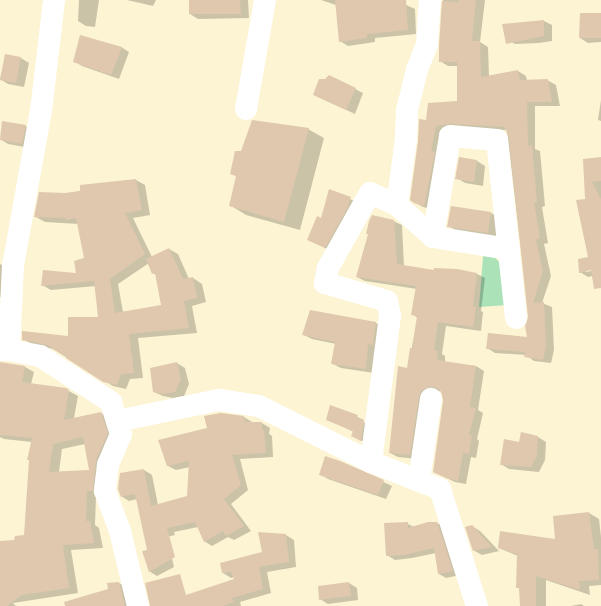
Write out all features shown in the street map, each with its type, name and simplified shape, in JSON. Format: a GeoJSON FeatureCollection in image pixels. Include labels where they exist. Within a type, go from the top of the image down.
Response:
{"type":"FeatureCollection","features":[{"type":"Feature","properties":{"kind":"street"},"geometry":{"type":"LineString","coordinates":[[54,0],[41,111],[13,266],[4,350],[40,356],[111,402],[121,434],[108,465],[104,491],[120,531],[138,606]]}},
{"type":"Feature","properties":{"kind":"street"},"geometry":{"type":"LineString","coordinates":[[246,109],[265,0]]}},
{"type":"Feature","properties":{"kind":"street"},"geometry":{"type":"LineString","coordinates":[[397,205],[406,139],[407,110],[417,70],[427,44],[430,0]]}},
{"type":"Feature","properties":{"kind":"street"},"geometry":{"type":"LineString","coordinates":[[433,237],[450,136],[497,140],[516,318]]}},
{"type":"Feature","properties":{"kind":"street"},"geometry":{"type":"LineString","coordinates":[[371,462],[390,315],[388,301],[325,283],[328,268],[370,193],[397,205],[433,237],[509,249]]}},
{"type":"Feature","properties":{"kind":"street"},"geometry":{"type":"LineString","coordinates":[[419,480],[431,399]]}},
{"type":"Feature","properties":{"kind":"street"},"geometry":{"type":"LineString","coordinates":[[117,421],[219,400],[259,406],[371,462],[440,489],[477,606]]}},
{"type":"Feature","properties":{"kind":"green space"},"geometry":{"type":"Polygon","coordinates":[[[484,245],[500,263],[508,305],[479,307],[484,245]]]}},
{"type":"Feature","properties":{"kind":"building"},"geometry":{"type":"Polygon","coordinates":[[[189,0],[240,0],[241,14],[189,14],[189,0]]]}},
{"type":"Feature","properties":{"kind":"building"},"geometry":{"type":"Polygon","coordinates":[[[335,0],[406,0],[408,30],[367,34],[367,38],[339,42],[335,0]]]}},
{"type":"Feature","properties":{"kind":"building"},"geometry":{"type":"Polygon","coordinates":[[[459,0],[476,0],[472,41],[480,41],[481,77],[518,70],[520,80],[548,79],[552,102],[527,102],[528,146],[532,145],[537,202],[534,202],[540,238],[536,240],[543,271],[533,303],[544,302],[546,345],[543,360],[524,357],[525,352],[486,349],[488,333],[527,337],[525,326],[528,317],[509,139],[505,127],[451,124],[436,126],[431,151],[435,152],[424,206],[410,200],[418,141],[419,119],[426,120],[428,103],[457,101],[457,62],[439,62],[439,45],[442,1],[458,2],[459,0]]]}},
{"type":"Feature","properties":{"kind":"building"},"geometry":{"type":"Polygon","coordinates":[[[580,13],[601,13],[601,38],[579,38],[580,13]]]}},
{"type":"Feature","properties":{"kind":"building"},"geometry":{"type":"Polygon","coordinates":[[[544,20],[544,36],[506,44],[502,24],[544,20]]]}},
{"type":"Feature","properties":{"kind":"building"},"geometry":{"type":"Polygon","coordinates":[[[80,35],[122,47],[111,75],[73,62],[80,35]]]}},
{"type":"Feature","properties":{"kind":"building"},"geometry":{"type":"Polygon","coordinates":[[[5,54],[21,57],[16,83],[0,80],[5,54]]]}},
{"type":"Feature","properties":{"kind":"building"},"geometry":{"type":"Polygon","coordinates":[[[329,75],[356,88],[346,110],[313,95],[319,79],[325,79],[329,75]]]}},
{"type":"Feature","properties":{"kind":"building"},"geometry":{"type":"Polygon","coordinates":[[[252,120],[309,128],[284,222],[229,206],[236,176],[230,174],[235,151],[241,151],[252,120]]]}},
{"type":"Feature","properties":{"kind":"building"},"geometry":{"type":"Polygon","coordinates":[[[2,121],[26,125],[22,144],[0,140],[2,121]]]}},
{"type":"Feature","properties":{"kind":"building"},"geometry":{"type":"Polygon","coordinates":[[[459,157],[477,160],[474,182],[455,179],[459,157]]]}},
{"type":"Feature","properties":{"kind":"building"},"geometry":{"type":"Polygon","coordinates":[[[601,157],[601,181],[592,182],[601,199],[601,288],[594,289],[591,270],[579,273],[578,259],[588,257],[576,200],[585,199],[583,159],[601,157]]]}},
{"type":"Feature","properties":{"kind":"building"},"geometry":{"type":"Polygon","coordinates":[[[136,179],[142,210],[125,213],[145,254],[110,279],[115,313],[161,305],[155,273],[152,274],[146,259],[169,248],[183,279],[193,277],[197,298],[184,301],[189,328],[129,334],[134,373],[121,374],[117,385],[103,382],[66,358],[66,356],[47,345],[22,340],[22,331],[68,336],[68,317],[98,317],[94,281],[41,286],[43,270],[76,273],[74,261],[84,258],[76,218],[66,220],[66,218],[34,217],[39,192],[65,193],[80,191],[80,185],[136,179]]]}},
{"type":"Feature","properties":{"kind":"building"},"geometry":{"type":"Polygon","coordinates":[[[329,189],[351,197],[347,209],[325,248],[307,240],[317,216],[321,218],[329,189]]]}},
{"type":"Feature","properties":{"kind":"building"},"geometry":{"type":"Polygon","coordinates":[[[451,206],[491,212],[488,233],[447,227],[451,206]]]}},
{"type":"Feature","properties":{"kind":"building"},"geometry":{"type":"Polygon","coordinates":[[[372,215],[394,220],[397,264],[434,270],[434,268],[457,269],[477,273],[473,306],[476,307],[473,327],[438,322],[434,350],[438,351],[437,360],[476,366],[470,407],[476,408],[469,435],[472,435],[469,454],[463,453],[458,481],[446,478],[433,472],[443,401],[442,394],[439,389],[433,387],[426,388],[421,391],[410,455],[389,453],[398,366],[407,368],[410,348],[412,348],[417,316],[411,315],[416,286],[356,277],[368,234],[366,234],[369,221],[372,215]]]}},
{"type":"Feature","properties":{"kind":"building"},"geometry":{"type":"Polygon","coordinates":[[[310,310],[376,322],[373,345],[368,344],[366,369],[331,364],[335,342],[302,335],[310,310]]]}},
{"type":"Feature","properties":{"kind":"building"},"geometry":{"type":"Polygon","coordinates":[[[0,362],[25,366],[22,382],[66,388],[69,390],[64,420],[101,412],[108,433],[96,460],[93,491],[87,491],[86,521],[90,521],[94,543],[63,545],[69,588],[22,595],[7,606],[0,606],[0,541],[14,540],[15,536],[24,535],[29,460],[27,460],[32,438],[0,435],[0,362]],[[83,437],[53,444],[49,472],[89,470],[83,437]]]}},
{"type":"Feature","properties":{"kind":"building"},"geometry":{"type":"Polygon","coordinates":[[[177,362],[181,379],[175,392],[164,394],[153,392],[150,368],[177,362]]]}},
{"type":"Feature","properties":{"kind":"building"},"geometry":{"type":"Polygon","coordinates":[[[330,405],[358,415],[357,418],[364,421],[361,441],[351,436],[353,431],[326,420],[330,405]]]}},
{"type":"Feature","properties":{"kind":"building"},"geometry":{"type":"Polygon","coordinates":[[[221,413],[244,416],[245,422],[262,422],[262,430],[264,430],[266,453],[232,455],[241,485],[224,499],[244,526],[226,536],[223,531],[204,542],[195,522],[167,528],[175,557],[149,572],[142,551],[147,550],[135,494],[121,497],[118,489],[120,473],[144,469],[151,506],[187,496],[189,461],[167,466],[158,440],[207,428],[204,416],[221,413]]]}},
{"type":"Feature","properties":{"kind":"building"},"geometry":{"type":"Polygon","coordinates":[[[521,432],[538,436],[537,456],[531,467],[500,465],[504,439],[519,442],[521,432]]]}},
{"type":"Feature","properties":{"kind":"building"},"geometry":{"type":"Polygon","coordinates":[[[325,456],[384,480],[378,495],[319,475],[325,456]]]}},
{"type":"Feature","properties":{"kind":"building"},"geometry":{"type":"Polygon","coordinates":[[[589,512],[594,549],[598,549],[599,580],[579,581],[580,590],[536,576],[536,606],[520,606],[519,588],[516,588],[517,554],[498,548],[500,531],[555,539],[553,516],[589,512]]]}},
{"type":"Feature","properties":{"kind":"building"},"geometry":{"type":"Polygon","coordinates":[[[408,522],[408,528],[428,522],[437,522],[453,571],[438,574],[434,548],[404,555],[386,556],[384,523],[408,522]]]}},
{"type":"Feature","properties":{"kind":"building"},"geometry":{"type":"Polygon","coordinates":[[[472,525],[492,547],[473,551],[465,527],[472,525]]]}},
{"type":"Feature","properties":{"kind":"building"},"geometry":{"type":"Polygon","coordinates":[[[258,532],[286,534],[289,562],[259,567],[263,589],[232,598],[234,602],[223,606],[150,606],[145,583],[180,574],[186,595],[234,579],[231,572],[222,573],[220,563],[262,552],[258,532]]]}},
{"type":"Feature","properties":{"kind":"building"},"geometry":{"type":"Polygon","coordinates":[[[119,582],[125,606],[65,606],[64,602],[108,589],[107,583],[119,582]]]}},
{"type":"Feature","properties":{"kind":"building"},"geometry":{"type":"Polygon","coordinates":[[[349,582],[351,596],[319,600],[318,586],[349,582]]]}}]}
